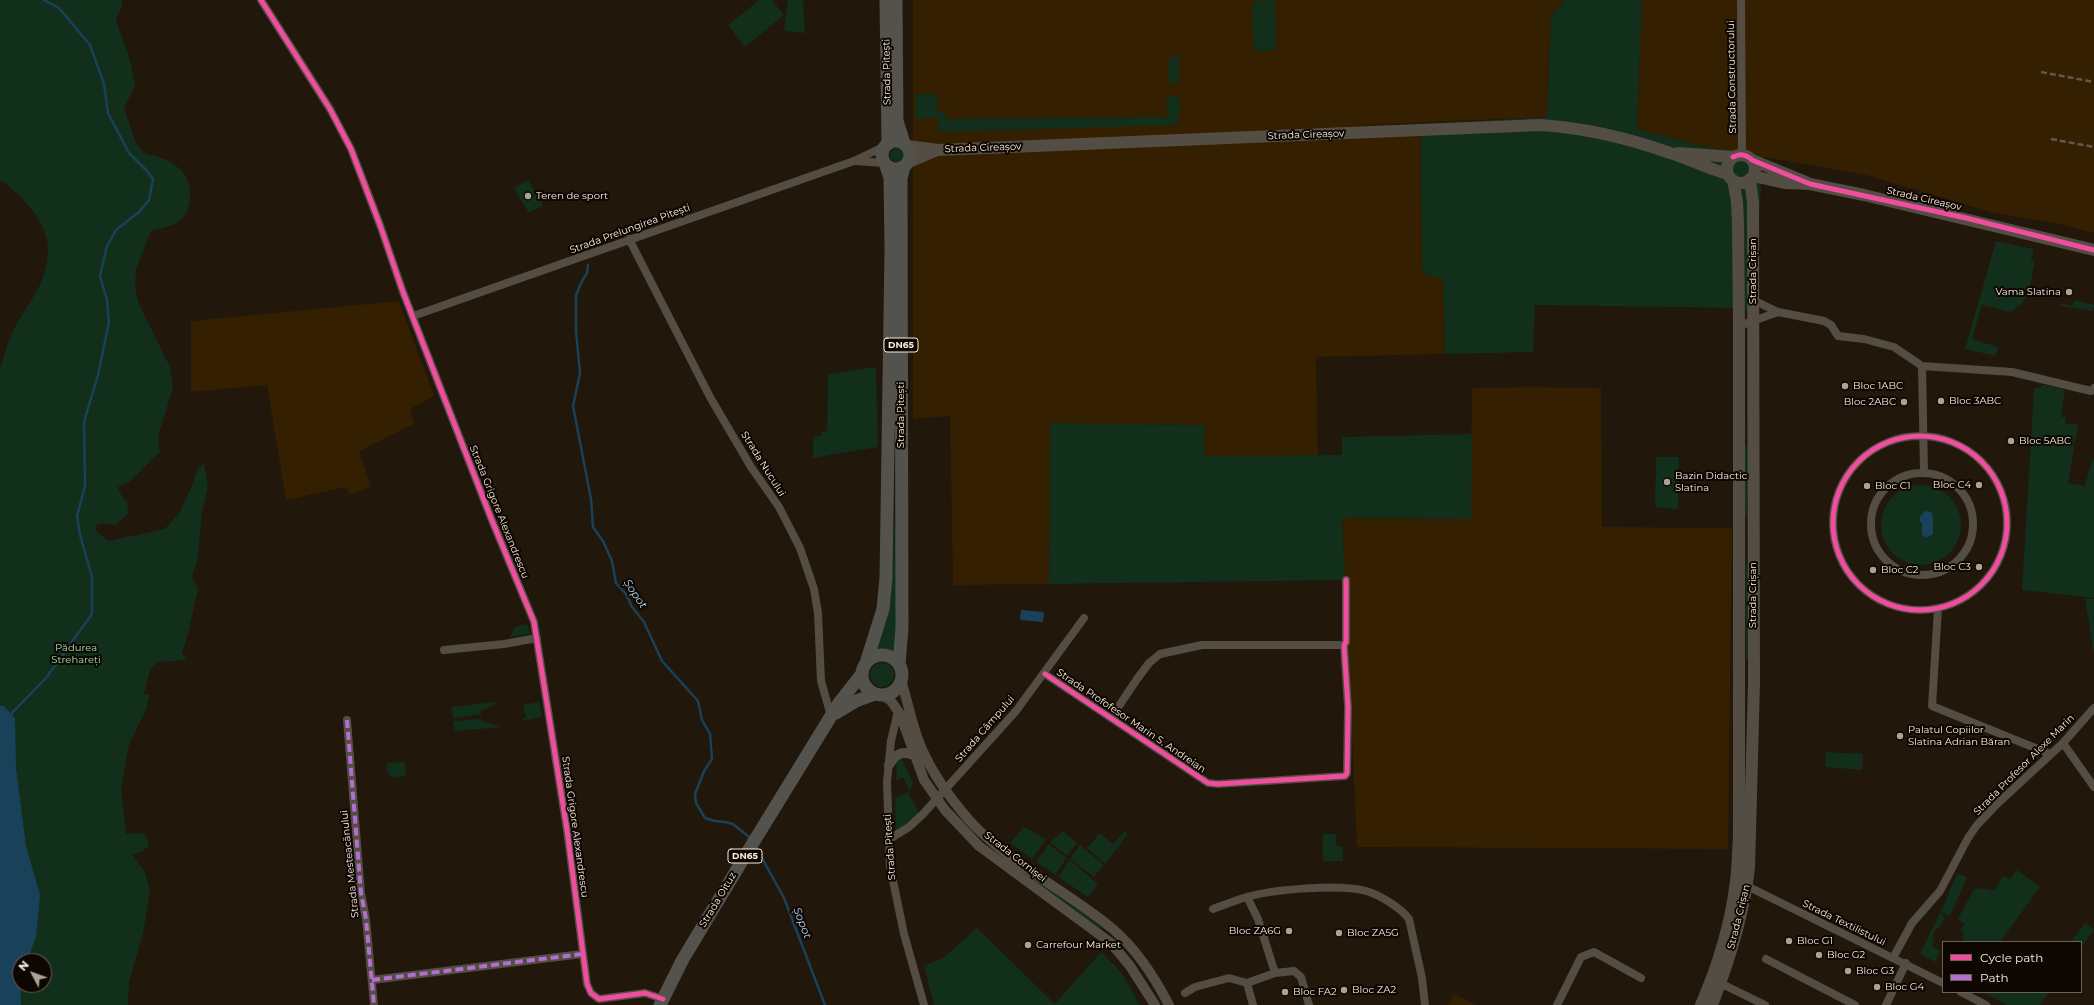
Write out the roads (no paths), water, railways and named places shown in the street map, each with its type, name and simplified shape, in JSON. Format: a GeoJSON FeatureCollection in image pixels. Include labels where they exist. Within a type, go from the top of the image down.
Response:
{"type":"FeatureCollection","features":[{"type":"Feature","properties":{"kind":"main road","name":"Strada Pitești"},"geometry":{"type":"LineString","coordinates":[[886,0],[886,145],[882,154],[890,178],[902,628],[899,664]]}},
{"type":"Feature","properties":{"kind":"main road","name":"Strada Pitești"},"geometry":{"type":"LineString","coordinates":[[867,660],[881,616],[885,590],[901,178],[910,155],[897,121],[896,0]]}},
{"type":"Feature","properties":{"kind":"main road","name":"Strada Cireașov"},"geometry":{"type":"LineString","coordinates":[[905,144],[938,150],[1541,125],[1574,127],[1601,132],[1671,153],[1730,177]]}},
{"type":"Feature","properties":{"kind":"main road"},"geometry":{"type":"LineString","coordinates":[[886,145],[898,141],[905,144]]}},
{"type":"Feature","properties":{"kind":"main road","name":"Strada Cireașov"},"geometry":{"type":"LineString","coordinates":[[907,164],[938,150]]}},
{"type":"Feature","properties":{"kind":"main road","name":"Strada Cireașov"},"geometry":{"type":"LineString","coordinates":[[1671,153],[1742,157],[1810,184],[1966,218],[2094,250]]}},
{"type":"Feature","properties":{"kind":"main road"},"geometry":{"type":"LineString","coordinates":[[1742,157],[1755,168],[1752,178],[1741,183],[1730,177],[1727,165],[1742,157]]}},
{"type":"Feature","properties":{"kind":"main road"},"geometry":{"type":"LineString","coordinates":[[885,164],[895,169],[907,164]]}},
{"type":"Feature","properties":{"kind":"main road","name":"Strada Crișan"},"geometry":{"type":"LineString","coordinates":[[1701,1005],[1723,942],[1736,881],[1740,759],[1739,326],[1738,223],[1736,193],[1730,177]]}},
{"type":"Feature","properties":{"kind":"main road","name":"Strada Cireașov"},"geometry":{"type":"LineString","coordinates":[[1752,178],[1785,183],[1810,184]]}},
{"type":"Feature","properties":{"kind":"main road","name":"Strada Crișan"},"geometry":{"type":"LineString","coordinates":[[1712,1005],[1732,945],[1747,887],[1751,835],[1754,683],[1752,178]]}},
{"type":"Feature","properties":{"kind":"main road"},"geometry":{"type":"LineString","coordinates":[[882,654],[894,658],[899,664],[902,669],[902,680],[894,691],[879,694],[864,685],[861,675],[867,660],[882,654]]}},
{"type":"Feature","properties":{"kind":"main road","name":"Strada Oituz"},"geometry":{"type":"LineString","coordinates":[[662,1002],[682,959],[831,716],[861,675]]}},
{"type":"Feature","properties":{"kind":"main road","name":"Strada Oituz"},"geometry":{"type":"LineString","coordinates":[[831,716],[856,700],[879,694]]}},
{"type":"Feature","properties":{"kind":"street","name":"Strada Grigore Alexandrescu"},"geometry":{"type":"LineString","coordinates":[[261,0],[330,109],[351,149],[413,316],[491,518],[534,622],[567,830],[587,984],[592,993],[599,998]]}},
{"type":"Feature","properties":{"kind":"street","name":"Strada Constructorului"},"geometry":{"type":"LineString","coordinates":[[1741,0],[1742,157]]}},
{"type":"Feature","properties":{"kind":"street","name":"Strada Prelungirea Pitești"},"geometry":{"type":"LineString","coordinates":[[413,316],[854,161],[886,145]]}},
{"type":"Feature","properties":{"kind":"street","name":"Strada Prelungirea Pitești"},"geometry":{"type":"LineString","coordinates":[[854,161],[885,164]]}},
{"type":"Feature","properties":{"kind":"street","name":"Strada Nucului"},"geometry":{"type":"LineString","coordinates":[[629,239],[710,397],[751,467],[779,507],[800,548],[814,589],[818,613],[821,681],[831,716]]}},
{"type":"Feature","properties":{"kind":"street"},"geometry":{"type":"LineString","coordinates":[[1753,300],[1778,312],[1824,321],[1831,325],[1838,336],[1864,339],[1894,347],[1922,366],[1988,369],[2012,372],[2091,391],[2094,388]]}},
{"type":"Feature","properties":{"kind":"street"},"geometry":{"type":"LineString","coordinates":[[1739,326],[1778,312]]}},
{"type":"Feature","properties":{"kind":"street"},"geometry":{"type":"LineString","coordinates":[[1922,366],[1924,472]]}},
{"type":"Feature","properties":{"kind":"street"},"geometry":{"type":"LineString","coordinates":[[1923,436],[1948,440],[1968,450],[1986,465],[1998,483],[2005,500],[2007,518],[2005,543],[1996,566],[1981,585],[1971,593],[1961,600],[1938,608],[1917,610],[1897,607],[1878,599],[1861,587],[1848,572],[1838,553],[1833,531],[1833,516],[1837,497],[1845,479],[1864,456],[1889,441],[1906,437],[1923,436]]}},
{"type":"Feature","properties":{"kind":"street"},"geometry":{"type":"LineString","coordinates":[[1924,472],[1939,475],[1953,482],[1964,493],[1971,506],[1974,521],[1970,543],[1957,562],[1945,570],[1931,575],[1915,575],[1901,571],[1888,562],[1878,551],[1872,536],[1870,521],[1876,502],[1887,486],[1898,478],[1911,473],[1924,472]]}},
{"type":"Feature","properties":{"kind":"street","name":"Strada Profofesor Marin S. Andreian"},"geometry":{"type":"LineString","coordinates":[[1045,674],[1208,783],[1218,784],[1345,776],[1347,773],[1348,707],[1344,645],[1346,642],[1346,580]]}},
{"type":"Feature","properties":{"kind":"street"},"geometry":{"type":"LineString","coordinates":[[1938,608],[1932,706],[2050,754]]}},
{"type":"Feature","properties":{"kind":"street","name":"Strada Câmpului"},"geometry":{"type":"LineString","coordinates":[[888,840],[909,827],[937,800],[1016,711],[1045,674],[1084,618]]}},
{"type":"Feature","properties":{"kind":"street"},"geometry":{"type":"LineString","coordinates":[[444,650],[504,644],[537,638]]}},
{"type":"Feature","properties":{"kind":"street","name":"Strada Profofesor Marin S. Andreian"},"geometry":{"type":"LineString","coordinates":[[1110,718],[1136,679],[1149,663],[1160,654],[1202,645],[1344,645]]}},
{"type":"Feature","properties":{"kind":"street","name":"Strada Cornișei"},"geometry":{"type":"LineString","coordinates":[[902,680],[921,746],[946,790],[970,821],[984,834],[1114,930],[1148,970],[1169,1005]]}},
{"type":"Feature","properties":{"kind":"street","name":"Strada Cornișei"},"geometry":{"type":"LineString","coordinates":[[879,694],[898,711],[924,780],[937,800],[961,829],[979,846],[1111,943],[1138,976],[1155,1005]]}},
{"type":"Feature","properties":{"kind":"street","name":"Strada Profesor Alexe Marin"},"geometry":{"type":"LineString","coordinates":[[1893,958],[1912,923],[1940,891],[1968,838],[1977,825],[1998,803],[2063,743],[2094,708]]}},
{"type":"Feature","properties":{"kind":"street","name":"Strada Pitești"},"geometry":{"type":"LineString","coordinates":[[898,711],[891,741],[889,765],[888,840],[894,890],[904,934],[924,1005]]}},
{"type":"Feature","properties":{"kind":"street","name":"Strada Mesteacănului"},"geometry":{"type":"LineString","coordinates":[[346,720],[361,893],[374,1005]]}},
{"type":"Feature","properties":{"kind":"street"},"geometry":{"type":"LineString","coordinates":[[2063,743],[2094,787]]}},
{"type":"Feature","properties":{"kind":"street"},"geometry":{"type":"LineString","coordinates":[[889,765],[897,755],[906,753],[914,755]]}},
{"type":"Feature","properties":{"kind":"street","name":"Strada Textilistului"},"geometry":{"type":"LineString","coordinates":[[1736,881],[1942,981]]}},
{"type":"Feature","properties":{"kind":"street"},"geometry":{"type":"LineString","coordinates":[[1213,909],[1247,896],[1306,888],[1367,891],[1393,904],[1404,912],[1409,919],[1422,978],[1425,1005]]}},
{"type":"Feature","properties":{"kind":"street"},"geometry":{"type":"LineString","coordinates":[[1247,896],[1258,919],[1275,973]]}},
{"type":"Feature","properties":{"kind":"street"},"geometry":{"type":"LineString","coordinates":[[1557,1005],[1581,957],[1594,952],[1641,978]]}},
{"type":"Feature","properties":{"kind":"street"},"geometry":{"type":"LineString","coordinates":[[372,980],[582,954]]}},
{"type":"Feature","properties":{"kind":"street"},"geometry":{"type":"LineString","coordinates":[[1766,959],[1855,1005]]}},
{"type":"Feature","properties":{"kind":"street"},"geometry":{"type":"LineString","coordinates":[[1886,1005],[1906,963]]}},
{"type":"Feature","properties":{"kind":"street"},"geometry":{"type":"LineString","coordinates":[[1138,976],[1148,970]]}},
{"type":"Feature","properties":{"kind":"street"},"geometry":{"type":"LineString","coordinates":[[1185,993],[1195,987],[1230,978],[1247,983],[1275,973],[1294,971],[1301,977],[1309,1005]]}},
{"type":"Feature","properties":{"kind":"street"},"geometry":{"type":"LineString","coordinates":[[1247,983],[1253,1005]]}},
{"type":"Feature","properties":{"kind":"street"},"geometry":{"type":"LineString","coordinates":[[1720,983],[1765,1005]]}},
{"type":"Feature","properties":{"kind":"street"},"geometry":{"type":"LineString","coordinates":[[592,1005],[599,998],[645,993],[662,1002]]}},
{"type":"Feature","properties":{"kind":"street"},"geometry":{"type":"LineString","coordinates":[[1963,993],[1986,1005]]}},
{"type":"Feature","properties":{"kind":"water"},"geometry":{"type":"Polygon","coordinates":[[[1925,511],[1931,512],[1933,516],[1933,534],[1926,538],[1922,534],[1922,523],[1920,522],[1920,517],[1925,511]]]}},
{"type":"Feature","properties":{"kind":"water"},"geometry":{"type":"Polygon","coordinates":[[[1021,610],[1044,612],[1043,622],[1020,620],[1021,610]]]}},
{"type":"Feature","properties":{"kind":"water"},"geometry":{"type":"Polygon","coordinates":[[[0,706],[4,706],[15,718],[16,768],[26,846],[40,895],[36,937],[30,953],[12,953],[12,993],[21,993],[21,1005],[0,1005],[0,706]]]}},
{"type":"Feature","properties":{"kind":"waterway"},"geometry":{"type":"LineString","coordinates":[[9,716],[46,678],[92,614],[92,577],[80,535],[77,516],[85,486],[84,422],[98,375],[109,322],[107,300],[100,276],[107,246],[116,230],[139,212],[149,200],[153,179],[129,153],[108,113],[104,84],[90,45],[59,8],[44,0]]}},
{"type":"Feature","properties":{"kind":"waterway","name":"Șopot"},"geometry":{"type":"LineString","coordinates":[[588,265],[587,273],[576,295],[576,331],[580,373],[573,406],[591,499],[593,527],[603,541],[612,561],[616,583],[626,594],[632,607],[644,622],[662,661],[698,701],[702,720],[710,734],[712,759],[704,771],[695,794],[696,803],[705,818],[733,824],[749,837]]}},
{"type":"Feature","properties":{"kind":"waterway","name":"Șopot"},"geometry":{"type":"LineString","coordinates":[[757,849],[784,898],[825,1005]]}},
{"type":"Feature","properties":{"kind":"railway"},"geometry":{"type":"LineString","coordinates":[[2041,72],[2094,82]]}},
{"type":"Feature","properties":{"kind":"railway"},"geometry":{"type":"LineString","coordinates":[[2051,139],[2094,147]]}},
{"type":"Feature","properties":{"kind":"place","name":"Teren de sport"},"geometry":{"type":"Point","coordinates":[528,196]}},
{"type":"Feature","properties":{"kind":"place","name":"Vama Slatina"},"geometry":{"type":"Point","coordinates":[2069,292]}},
{"type":"Feature","properties":{"kind":"place","name":"Bloc 1ABC"},"geometry":{"type":"Point","coordinates":[1845,386]}},
{"type":"Feature","properties":{"kind":"place","name":"Bloc 3ABC"},"geometry":{"type":"Point","coordinates":[1941,401]}},
{"type":"Feature","properties":{"kind":"place","name":"Bloc 2ABC"},"geometry":{"type":"Point","coordinates":[1904,402]}},
{"type":"Feature","properties":{"kind":"place","name":"Bloc 5ABC"},"geometry":{"type":"Point","coordinates":[2011,441]}},
{"type":"Feature","properties":{"kind":"place","name":"Bazin Didactic Slatina"},"geometry":{"type":"Point","coordinates":[1667,482]}},
{"type":"Feature","properties":{"kind":"place","name":"Bloc C4"},"geometry":{"type":"Point","coordinates":[1979,485]}},
{"type":"Feature","properties":{"kind":"place","name":"Bloc C1"},"geometry":{"type":"Point","coordinates":[1867,486]}},
{"type":"Feature","properties":{"kind":"place","name":"Bloc C3"},"geometry":{"type":"Point","coordinates":[1979,567]}},
{"type":"Feature","properties":{"kind":"place","name":"Bloc C2"},"geometry":{"type":"Point","coordinates":[1873,570]}},
{"type":"Feature","properties":{"kind":"place","name":"Palatul Copiilor Slatina Adrian Băran"},"geometry":{"type":"Point","coordinates":[1900,736]}},
{"type":"Feature","properties":{"kind":"place","name":"Bloc ZA6G"},"geometry":{"type":"Point","coordinates":[1289,931]}},
{"type":"Feature","properties":{"kind":"place","name":"Bloc ZA5G"},"geometry":{"type":"Point","coordinates":[1339,933]}},
{"type":"Feature","properties":{"kind":"place","name":"Bloc G1"},"geometry":{"type":"Point","coordinates":[1789,941]}},
{"type":"Feature","properties":{"kind":"place","name":"Carrefour Market"},"geometry":{"type":"Point","coordinates":[1028,945]}},
{"type":"Feature","properties":{"kind":"place","name":"Bloc G2"},"geometry":{"type":"Point","coordinates":[1819,955]}},
{"type":"Feature","properties":{"kind":"place","name":"Bloc G3"},"geometry":{"type":"Point","coordinates":[1848,971]}},
{"type":"Feature","properties":{"kind":"place","name":"Bloc G4"},"geometry":{"type":"Point","coordinates":[1877,987]}},
{"type":"Feature","properties":{"kind":"place","name":"Bloc ZA2"},"geometry":{"type":"Point","coordinates":[1344,990]}},
{"type":"Feature","properties":{"kind":"place","name":"Bloc FA2"},"geometry":{"type":"Point","coordinates":[1285,992]}},
{"type":"Feature","properties":{"kind":"park label","name":"Pădurea Strehareți"},"geometry":{"type":"Point","coordinates":[76,654]}}]}
